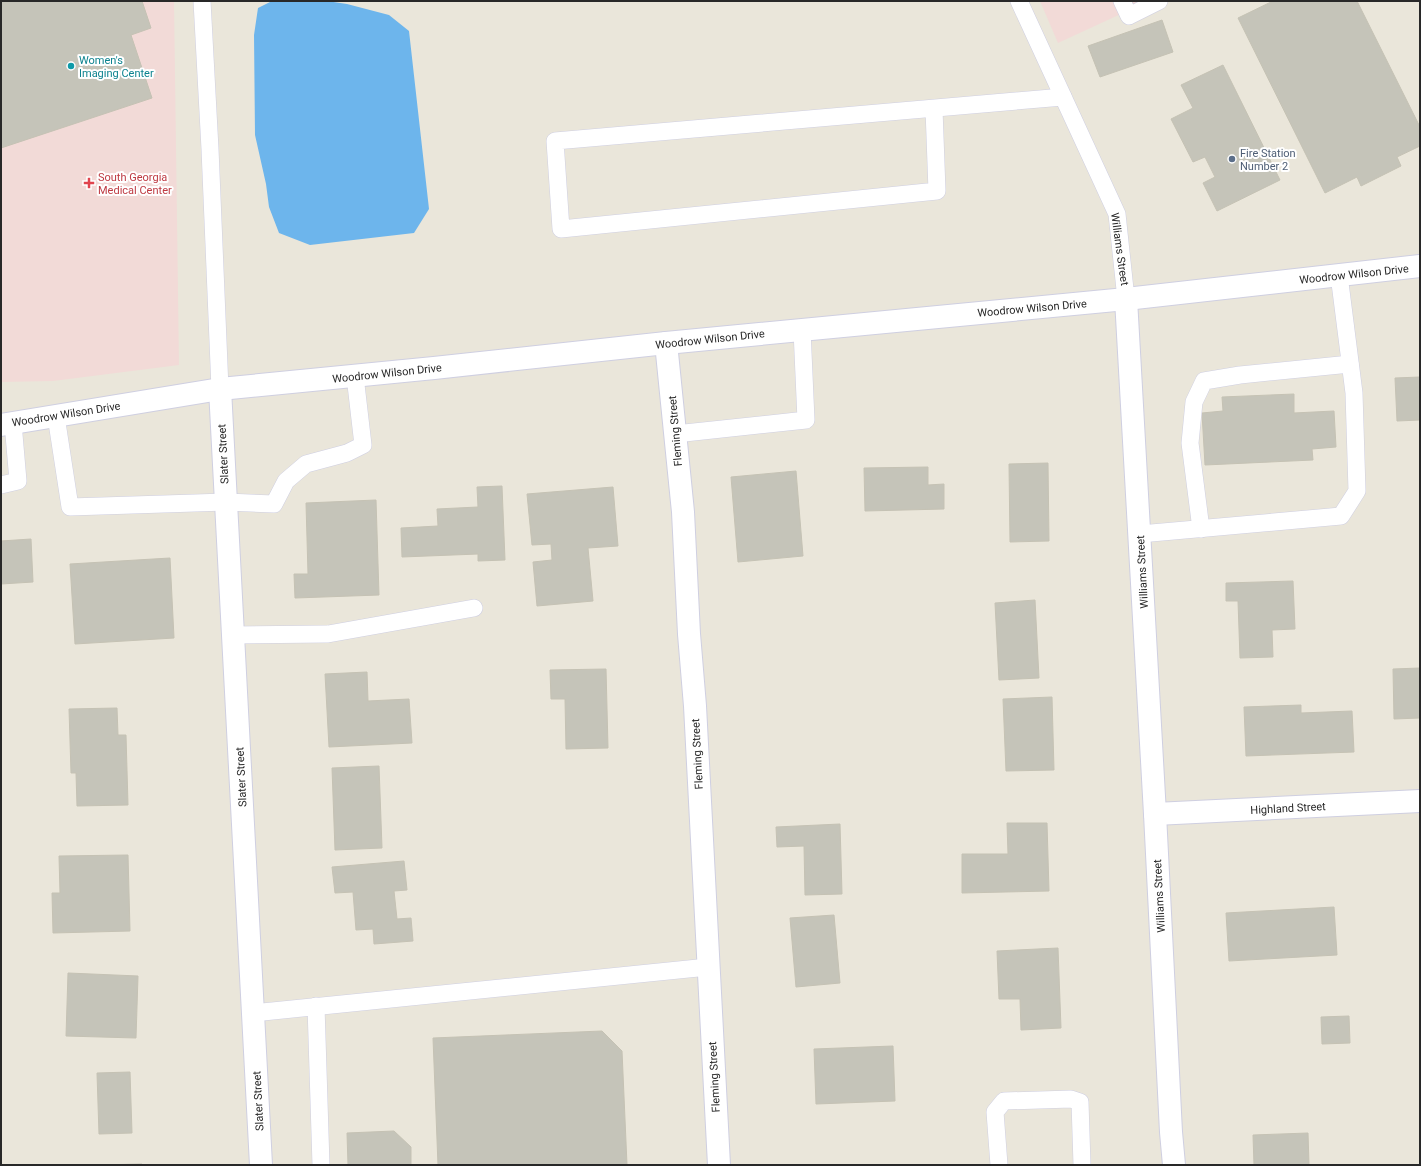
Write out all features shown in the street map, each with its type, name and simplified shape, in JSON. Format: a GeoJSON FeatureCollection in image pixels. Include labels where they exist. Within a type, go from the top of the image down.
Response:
{"type":"FeatureCollection","features":[{"type":"Feature","properties":{"kind":"street","name":"Woodrow Wilson Drive"},"geometry":{"type":"LineString","coordinates":[[7,424],[220,389],[666,343],[1126,299],[1420,266]]}},
{"type":"Feature","properties":{"kind":"street","name":"Williams Street"},"geometry":{"type":"LineString","coordinates":[[1126,299],[1174,1165]]}},
{"type":"Feature","properties":{"kind":"street","name":"Fleming Street"},"geometry":{"type":"LineString","coordinates":[[666,343],[683,512],[689,634],[695,706],[719,1165]]}},
{"type":"Feature","properties":{"kind":"street","name":"Slater Street"},"geometry":{"type":"LineString","coordinates":[[220,389],[261,1165]]}},
{"type":"Feature","properties":{"kind":"street","name":"Highland Street"},"geometry":{"type":"LineString","coordinates":[[1155,814],[1420,801]]}},
{"type":"Feature","properties":{"kind":"lane"},"geometry":{"type":"LineString","coordinates":[[202,1],[220,389]]}},
{"type":"Feature","properties":{"kind":"lane","name":"Williams Street"},"geometry":{"type":"LineString","coordinates":[[1019,1],[1117,214],[1126,299]]}},
{"type":"Feature","properties":{"kind":"lane"},"geometry":{"type":"LineString","coordinates":[[1122,1],[1129,16],[1159,1]]}},
{"type":"Feature","properties":{"kind":"lane"},"geometry":{"type":"LineString","coordinates":[[934,109],[937,191],[561,229],[555,141],[1063,97]]}},
{"type":"Feature","properties":{"kind":"lane"},"geometry":{"type":"LineString","coordinates":[[1140,534],[1341,516],[1357,491],[1354,393],[1339,275]]}},
{"type":"Feature","properties":{"kind":"lane"},"geometry":{"type":"LineString","coordinates":[[675,434],[806,420],[802,330]]}},
{"type":"Feature","properties":{"kind":"lane"},"geometry":{"type":"LineString","coordinates":[[1201,529],[1190,443],[1194,402],[1204,380],[1350,364]]}},
{"type":"Feature","properties":{"kind":"lane"},"geometry":{"type":"LineString","coordinates":[[56,416],[70,507],[226,502],[274,504],[286,481],[306,464],[347,454],[363,445],[355,376]]}},
{"type":"Feature","properties":{"kind":"lane"},"geometry":{"type":"LineString","coordinates":[[1,485],[18,481],[7,424]]}},
{"type":"Feature","properties":{"kind":"lane"},"geometry":{"type":"LineString","coordinates":[[233,636],[328,634],[474,608]]}},
{"type":"Feature","properties":{"kind":"lane"},"geometry":{"type":"LineString","coordinates":[[253,1013],[708,967]]}},
{"type":"Feature","properties":{"kind":"lane"},"geometry":{"type":"LineString","coordinates":[[316,1006],[321,1165]]}},
{"type":"Feature","properties":{"kind":"lane"},"geometry":{"type":"LineString","coordinates":[[999,1165],[995,1112],[1004,1100],[1071,1099],[1080,1102],[1082,1165]]}},
{"type":"Feature","properties":{"kind":"shaded area","name":"South Georgia Medical Center"},"geometry":{"type":"Polygon","coordinates":[[[1,1],[174,1],[179,365],[53,381],[1,382],[1,1]]]}},
{"type":"Feature","properties":{"kind":"shaded area"},"geometry":{"type":"Polygon","coordinates":[[[1040,1],[1149,1],[1058,43],[1040,1]]]}},
{"type":"Feature","properties":{"kind":"water"},"geometry":{"type":"Polygon","coordinates":[[[272,1],[327,1],[347,4],[389,15],[409,31],[429,209],[414,233],[310,245],[279,233],[269,207],[266,184],[255,135],[254,35],[258,8],[272,1]]]}},
{"type":"Feature","properties":{"kind":"building","name":"Women's Imaging Center"},"geometry":{"type":"Polygon","coordinates":[[[1,1],[142,1],[151,28],[131,35],[152,98],[1,148],[1,1]]]}},
{"type":"Feature","properties":{"kind":"building"},"geometry":{"type":"Polygon","coordinates":[[[1273,1],[1357,1],[1420,127],[1420,146],[1397,157],[1401,166],[1361,186],[1357,177],[1325,193],[1238,18],[1273,1]]]}},
{"type":"Feature","properties":{"kind":"building"},"geometry":{"type":"Polygon","coordinates":[[[1162,20],[1173,52],[1100,77],[1088,46],[1162,20]]]}},
{"type":"Feature","properties":{"kind":"building"},"geometry":{"type":"Polygon","coordinates":[[[1223,65],[1280,180],[1217,211],[1203,183],[1215,177],[1205,157],[1193,162],[1171,119],[1193,108],[1181,85],[1223,65]]]}},
{"type":"Feature","properties":{"kind":"building"},"geometry":{"type":"Polygon","coordinates":[[[1420,377],[1420,420],[1397,421],[1395,378],[1420,377]]]}},
{"type":"Feature","properties":{"kind":"building"},"geometry":{"type":"Polygon","coordinates":[[[1294,394],[1294,413],[1334,411],[1336,447],[1312,449],[1313,460],[1205,465],[1202,413],[1223,411],[1222,397],[1294,394]]]}},
{"type":"Feature","properties":{"kind":"building"},"geometry":{"type":"Polygon","coordinates":[[[1048,463],[1049,541],[1010,542],[1009,464],[1048,463]]]}},
{"type":"Feature","properties":{"kind":"building"},"geometry":{"type":"Polygon","coordinates":[[[928,467],[928,485],[944,484],[944,509],[865,511],[864,468],[928,467]]]}},
{"type":"Feature","properties":{"kind":"building"},"geometry":{"type":"Polygon","coordinates":[[[796,471],[803,556],[738,562],[731,477],[796,471]]]}},
{"type":"Feature","properties":{"kind":"building"},"geometry":{"type":"Polygon","coordinates":[[[502,486],[505,560],[478,561],[478,554],[402,557],[401,528],[438,526],[437,509],[478,507],[477,487],[502,486]]]}},
{"type":"Feature","properties":{"kind":"building"},"geometry":{"type":"Polygon","coordinates":[[[613,487],[618,546],[588,548],[593,601],[537,606],[533,562],[552,560],[551,544],[532,545],[527,494],[613,487]]]}},
{"type":"Feature","properties":{"kind":"building"},"geometry":{"type":"Polygon","coordinates":[[[376,500],[379,595],[295,598],[294,574],[308,574],[306,503],[376,500]]]}},
{"type":"Feature","properties":{"kind":"building"},"geometry":{"type":"Polygon","coordinates":[[[31,539],[33,582],[1,584],[1,541],[31,539]]]}},
{"type":"Feature","properties":{"kind":"building"},"geometry":{"type":"Polygon","coordinates":[[[170,558],[174,638],[75,644],[70,564],[170,558]]]}},
{"type":"Feature","properties":{"kind":"building"},"geometry":{"type":"Polygon","coordinates":[[[1293,581],[1295,629],[1272,630],[1273,657],[1240,658],[1238,601],[1226,601],[1226,583],[1293,581]]]}},
{"type":"Feature","properties":{"kind":"building"},"geometry":{"type":"Polygon","coordinates":[[[1035,600],[1039,678],[999,680],[995,603],[1035,600]]]}},
{"type":"Feature","properties":{"kind":"building"},"geometry":{"type":"Polygon","coordinates":[[[1420,668],[1420,718],[1394,719],[1393,669],[1420,668]]]}},
{"type":"Feature","properties":{"kind":"building"},"geometry":{"type":"Polygon","coordinates":[[[606,669],[608,748],[566,749],[565,699],[551,699],[550,670],[606,669]]]}},
{"type":"Feature","properties":{"kind":"building"},"geometry":{"type":"Polygon","coordinates":[[[367,672],[368,701],[409,699],[412,743],[329,747],[325,674],[367,672]]]}},
{"type":"Feature","properties":{"kind":"building"},"geometry":{"type":"Polygon","coordinates":[[[1052,697],[1054,770],[1006,771],[1003,699],[1052,697]]]}},
{"type":"Feature","properties":{"kind":"building"},"geometry":{"type":"Polygon","coordinates":[[[1301,705],[1301,713],[1352,711],[1354,752],[1246,756],[1244,707],[1301,705]]]}},
{"type":"Feature","properties":{"kind":"building"},"geometry":{"type":"Polygon","coordinates":[[[117,708],[118,735],[126,735],[128,805],[77,806],[76,773],[71,773],[69,709],[117,708]]]}},
{"type":"Feature","properties":{"kind":"building"},"geometry":{"type":"Polygon","coordinates":[[[379,766],[382,848],[335,850],[332,768],[379,766]]]}},
{"type":"Feature","properties":{"kind":"building"},"geometry":{"type":"Polygon","coordinates":[[[1007,823],[1047,823],[1049,891],[962,893],[962,854],[1008,854],[1007,823]]]}},
{"type":"Feature","properties":{"kind":"building"},"geometry":{"type":"Polygon","coordinates":[[[840,824],[842,894],[805,895],[804,846],[777,847],[776,827],[840,824]]]}},
{"type":"Feature","properties":{"kind":"building"},"geometry":{"type":"Polygon","coordinates":[[[128,855],[130,931],[53,933],[52,893],[60,893],[59,856],[128,855]]]}},
{"type":"Feature","properties":{"kind":"building"},"geometry":{"type":"Polygon","coordinates":[[[404,861],[407,890],[394,891],[397,919],[411,918],[413,941],[374,944],[373,929],[356,930],[353,892],[335,893],[332,867],[404,861]]]}},
{"type":"Feature","properties":{"kind":"building"},"geometry":{"type":"Polygon","coordinates":[[[1334,907],[1337,955],[1229,961],[1226,913],[1334,907]]]}},
{"type":"Feature","properties":{"kind":"building"},"geometry":{"type":"Polygon","coordinates":[[[834,915],[840,983],[796,987],[790,918],[834,915]]]}},
{"type":"Feature","properties":{"kind":"building"},"geometry":{"type":"Polygon","coordinates":[[[1058,948],[1061,1028],[1021,1030],[1020,999],[999,999],[997,951],[1058,948]]]}},
{"type":"Feature","properties":{"kind":"building"},"geometry":{"type":"Polygon","coordinates":[[[68,973],[138,976],[136,1038],[66,1036],[68,973]]]}},
{"type":"Feature","properties":{"kind":"building"},"geometry":{"type":"Polygon","coordinates":[[[1349,1016],[1350,1043],[1322,1044],[1321,1017],[1349,1016]]]}},
{"type":"Feature","properties":{"kind":"building"},"geometry":{"type":"Polygon","coordinates":[[[602,1031],[622,1051],[627,1165],[438,1165],[433,1038],[602,1031]]]}},
{"type":"Feature","properties":{"kind":"building"},"geometry":{"type":"Polygon","coordinates":[[[893,1046],[895,1101],[816,1104],[814,1049],[893,1046]]]}},
{"type":"Feature","properties":{"kind":"building"},"geometry":{"type":"Polygon","coordinates":[[[130,1072],[132,1133],[99,1134],[97,1073],[130,1072]]]}},
{"type":"Feature","properties":{"kind":"building"},"geometry":{"type":"Polygon","coordinates":[[[394,1131],[411,1147],[411,1165],[348,1165],[347,1133],[394,1131]]]}},
{"type":"Feature","properties":{"kind":"building"},"geometry":{"type":"Polygon","coordinates":[[[1308,1133],[1309,1165],[1254,1165],[1253,1135],[1308,1133]]]}},
{"type":"Feature","properties":{"kind":"building"},"geometry":{"type":"Polygon","coordinates":[[[142,1164],[142,1165],[98,1165],[142,1164]]]}},
{"type":"Feature","properties":{"kind":"place","name":"Women's Imaging Center"},"geometry":{"type":"Point","coordinates":[71,66]}},
{"type":"Feature","properties":{"kind":"place","name":"Fire Station Number 2"},"geometry":{"type":"Point","coordinates":[1232,159]}},
{"type":"Feature","properties":{"kind":"place","name":"South Georgia Medical Center"},"geometry":{"type":"Point","coordinates":[89,183]}}]}
